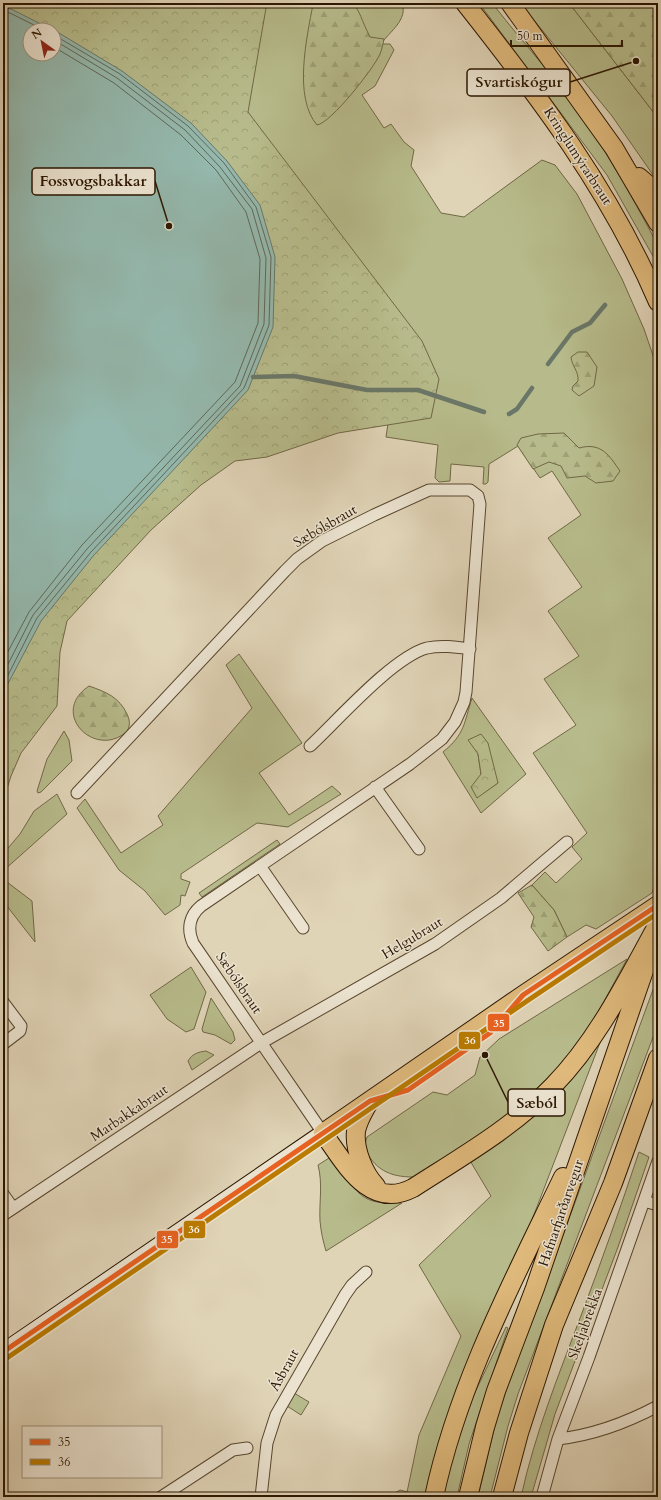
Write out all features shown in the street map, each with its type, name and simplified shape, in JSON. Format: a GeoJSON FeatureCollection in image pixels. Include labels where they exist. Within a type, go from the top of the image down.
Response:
{"type":"FeatureCollection","features":[{"type":"Feature","properties":{"kind":"main road","name":"Kringlumýrarbraut"},"geometry":{"type":"LineString","coordinates":[[465,3],[537,94],[580,158],[626,234],[643,266],[658,302]]}},
{"type":"Feature","properties":{"kind":"main road"},"geometry":{"type":"LineString","coordinates":[[510,3],[625,165],[658,223]]}},
{"type":"Feature","properties":{"kind":"main road"},"geometry":{"type":"LineString","coordinates":[[625,165],[653,189],[658,196]]}},
{"type":"Feature","properties":{"kind":"main road"},"geometry":{"type":"LineString","coordinates":[[655,934],[607,1016],[573,1063],[553,1086],[533,1105],[492,1136],[413,1188],[402,1194],[391,1195],[384,1194],[369,1187],[359,1179],[323,1133],[658,905]]}},
{"type":"Feature","properties":{"kind":"main road","name":"Hafnarfjarðarvegur"},"geometry":{"type":"LineString","coordinates":[[468,1497],[496,1391],[535,1288],[655,934]]}},
{"type":"Feature","properties":{"kind":"main road"},"geometry":{"type":"LineString","coordinates":[[502,1497],[554,1325],[613,1183],[658,1058]]}},
{"type":"Feature","properties":{"kind":"main road"},"geometry":{"type":"LineString","coordinates":[[613,1183],[658,1094]]}},
{"type":"Feature","properties":{"kind":"main road"},"geometry":{"type":"LineString","coordinates":[[434,1497],[445,1448],[464,1392],[512,1285],[600,1098]]}},
{"type":"Feature","properties":{"kind":"main road"},"geometry":{"type":"LineString","coordinates":[[370,1101],[359,1119],[356,1138],[364,1168],[374,1184],[384,1194]]}},
{"type":"Feature","properties":{"kind":"main road"},"geometry":{"type":"LineString","coordinates":[[512,1497],[538,1374]]}},
{"type":"Feature","properties":{"kind":"street","name":"Sæbólsbraut"},"geometry":{"type":"LineString","coordinates":[[77,794],[296,559],[322,541],[429,490],[470,490],[474,492],[480,500],[466,692],[455,722],[442,739],[433,746],[197,910],[191,920],[189,932],[193,943],[323,1133]]}},
{"type":"Feature","properties":{"kind":"street"},"geometry":{"type":"LineString","coordinates":[[310,746],[391,668],[416,652],[443,646],[470,649]]}},
{"type":"Feature","properties":{"kind":"street"},"geometry":{"type":"LineString","coordinates":[[375,787],[419,850]]}},
{"type":"Feature","properties":{"kind":"street","name":"Helgubraut"},"geometry":{"type":"LineString","coordinates":[[261,1043],[435,944],[501,898],[567,842]]}},
{"type":"Feature","properties":{"kind":"street"},"geometry":{"type":"LineString","coordinates":[[260,866],[303,928]]}},
{"type":"Feature","properties":{"kind":"street"},"geometry":{"type":"LineString","coordinates":[[3,1002],[21,1026],[20,1031],[3,1044]]}},
{"type":"Feature","properties":{"kind":"street","name":"Marbakkabraut"},"geometry":{"type":"LineString","coordinates":[[3,1215],[261,1043]]}},
{"type":"Feature","properties":{"kind":"street"},"geometry":{"type":"LineString","coordinates":[[3,1352],[323,1133]]}},
{"type":"Feature","properties":{"kind":"street","name":"Skeljabrekka"},"geometry":{"type":"LineString","coordinates":[[542,1497],[558,1439],[658,1161]]}},
{"type":"Feature","properties":{"kind":"street"},"geometry":{"type":"LineString","coordinates":[[3,1194],[13,1208]]}},
{"type":"Feature","properties":{"kind":"street"},"geometry":{"type":"LineString","coordinates":[[644,1202],[658,1205]]}},
{"type":"Feature","properties":{"kind":"street","name":"Ásbraut"},"geometry":{"type":"LineString","coordinates":[[261,1497],[267,1443],[276,1415],[345,1295],[352,1284],[366,1272]]}},
{"type":"Feature","properties":{"kind":"street"},"geometry":{"type":"LineString","coordinates":[[558,1439],[593,1434],[634,1418],[658,1406]]}},
{"type":"Feature","properties":{"kind":"street"},"geometry":{"type":"LineString","coordinates":[[161,1497],[232,1450],[247,1448]]}},
{"type":"Feature","properties":{"kind":"green space"},"geometry":{"type":"Polygon","coordinates":[[[3,3],[253,3],[266,8],[248,112],[422,341],[439,379],[431,418],[338,433],[267,457],[235,461],[201,485],[151,530],[67,621],[60,652],[57,706],[21,753],[11,776],[3,801],[3,3]]]}},
{"type":"Feature","properties":{"kind":"green space"},"geometry":{"type":"Polygon","coordinates":[[[59,3],[402,3],[403,15],[397,25],[381,44],[390,44],[394,50],[375,86],[362,95],[384,128],[391,124],[404,142],[414,150],[411,166],[441,213],[464,217],[542,160],[555,165],[577,194],[622,279],[644,329],[658,370],[658,874],[652,893],[596,929],[586,925],[567,937],[554,910],[532,885],[545,872],[556,883],[582,859],[572,847],[587,833],[533,753],[576,725],[544,679],[579,656],[548,611],[582,587],[548,538],[581,515],[552,471],[540,478],[518,446],[489,464],[488,482],[486,484],[483,484],[484,467],[451,464],[450,481],[439,482],[435,478],[438,445],[386,437],[396,369],[59,3]]]}},
{"type":"Feature","properties":{"kind":"green space"},"geometry":{"type":"Polygon","coordinates":[[[344,3],[355,6],[370,37],[384,39],[380,54],[370,71],[342,105],[332,115],[317,125],[310,113],[305,99],[304,66],[305,49],[313,4],[344,3]]]}},
{"type":"Feature","properties":{"kind":"green space"},"geometry":{"type":"Polygon","coordinates":[[[479,3],[492,3],[555,80],[589,127],[624,184],[658,246],[658,265],[607,175],[479,3]]]}},
{"type":"Feature","properties":{"kind":"green space"},"geometry":{"type":"Polygon","coordinates":[[[520,3],[569,3],[658,118],[658,182],[612,116],[520,3]]]}},
{"type":"Feature","properties":{"kind":"green space"},"geometry":{"type":"Polygon","coordinates":[[[569,3],[658,3],[658,118],[569,3]]]}},
{"type":"Feature","properties":{"kind":"green space"},"geometry":{"type":"Polygon","coordinates":[[[578,352],[587,352],[597,367],[594,386],[579,396],[572,390],[573,386],[578,381],[578,378],[571,357],[578,352]]]}},
{"type":"Feature","properties":{"kind":"green space"},"geometry":{"type":"Polygon","coordinates":[[[564,433],[579,448],[593,447],[604,451],[620,471],[613,481],[596,483],[585,476],[567,478],[561,466],[549,462],[533,469],[517,445],[521,438],[538,434],[564,433]]]}},
{"type":"Feature","properties":{"kind":"green space"},"geometry":{"type":"Polygon","coordinates":[[[239,654],[302,743],[259,773],[289,815],[332,786],[341,794],[288,827],[257,823],[181,874],[181,879],[190,882],[185,896],[181,895],[180,905],[165,915],[145,891],[119,870],[77,808],[85,799],[121,853],[163,825],[158,816],[252,708],[226,665],[239,654]]]}},
{"type":"Feature","properties":{"kind":"green space"},"geometry":{"type":"Polygon","coordinates":[[[89,686],[116,699],[124,708],[129,721],[128,729],[125,733],[113,739],[101,740],[89,736],[80,729],[75,719],[73,708],[78,697],[89,686]]]}},
{"type":"Feature","properties":{"kind":"green space"},"geometry":{"type":"Polygon","coordinates":[[[472,698],[526,774],[481,813],[443,752],[460,734],[472,698]],[[478,754],[481,774],[477,797],[498,783],[478,754]]]}},
{"type":"Feature","properties":{"kind":"green space"},"geometry":{"type":"Polygon","coordinates":[[[64,731],[69,740],[72,761],[41,792],[38,793],[37,791],[47,759],[64,731]]]}},
{"type":"Feature","properties":{"kind":"green space"},"geometry":{"type":"Polygon","coordinates":[[[481,734],[488,743],[498,783],[477,798],[471,787],[481,774],[478,754],[468,740],[481,734]]]}},
{"type":"Feature","properties":{"kind":"green space"},"geometry":{"type":"Polygon","coordinates":[[[57,794],[67,814],[3,871],[3,854],[20,834],[34,811],[57,794]]]}},
{"type":"Feature","properties":{"kind":"green space"},"geometry":{"type":"Polygon","coordinates":[[[277,840],[280,844],[202,897],[199,893],[277,840]]]}},
{"type":"Feature","properties":{"kind":"green space"},"geometry":{"type":"Polygon","coordinates":[[[3,879],[32,901],[35,942],[3,901],[3,879]]]}},
{"type":"Feature","properties":{"kind":"green space"},"geometry":{"type":"Polygon","coordinates":[[[532,885],[554,910],[567,937],[548,951],[531,927],[534,917],[518,893],[532,885]]]}},
{"type":"Feature","properties":{"kind":"green space"},"geometry":{"type":"Polygon","coordinates":[[[627,959],[584,1038],[558,1072],[510,1116],[413,1177],[404,1177],[390,1173],[383,1170],[372,1161],[364,1147],[367,1137],[433,1092],[447,1095],[475,1075],[480,1057],[499,1039],[627,959]]]}},
{"type":"Feature","properties":{"kind":"green space"},"geometry":{"type":"Polygon","coordinates":[[[191,967],[206,992],[194,1029],[186,1032],[167,1019],[150,995],[191,967]]]}},
{"type":"Feature","properties":{"kind":"green space"},"geometry":{"type":"Polygon","coordinates":[[[658,976],[658,1024],[518,1394],[508,1426],[490,1497],[478,1497],[496,1421],[507,1388],[658,976]]]}},
{"type":"Feature","properties":{"kind":"green space"},"geometry":{"type":"Polygon","coordinates":[[[211,998],[233,1032],[235,1040],[231,1044],[215,1035],[203,1032],[202,1029],[211,998]]]}},
{"type":"Feature","properties":{"kind":"green space"},"geometry":{"type":"Polygon","coordinates":[[[601,1040],[530,1225],[474,1351],[443,1430],[429,1497],[406,1497],[419,1435],[461,1336],[419,1265],[491,1196],[469,1159],[601,1040]]]}},
{"type":"Feature","properties":{"kind":"green space"},"geometry":{"type":"Polygon","coordinates":[[[206,1051],[214,1055],[192,1070],[188,1061],[196,1054],[206,1051]]]}},
{"type":"Feature","properties":{"kind":"green space"},"geometry":{"type":"Polygon","coordinates":[[[639,1152],[649,1157],[618,1247],[555,1414],[531,1497],[521,1497],[533,1450],[548,1404],[604,1253],[639,1152]]]}},
{"type":"Feature","properties":{"kind":"green space"},"geometry":{"type":"Polygon","coordinates":[[[329,1158],[364,1197],[373,1201],[385,1203],[402,1203],[326,1251],[320,1221],[321,1186],[318,1165],[329,1158]]]}},
{"type":"Feature","properties":{"kind":"green space"},"geometry":{"type":"Polygon","coordinates":[[[506,1327],[508,1328],[469,1444],[457,1497],[442,1497],[457,1437],[470,1403],[506,1327]]]}},
{"type":"Feature","properties":{"kind":"green space"},"geometry":{"type":"Polygon","coordinates":[[[294,1393],[309,1402],[301,1415],[287,1406],[294,1393]]]}},
{"type":"Feature","properties":{"kind":"green space"},"geometry":{"type":"Polygon","coordinates":[[[400,1490],[416,1494],[417,1497],[388,1497],[400,1490]]]}},
{"type":"Feature","properties":{"kind":"water"},"geometry":{"type":"Polygon","coordinates":[[[3,8],[11,9],[37,22],[22,22],[22,62],[62,62],[62,35],[122,71],[191,123],[227,161],[260,205],[275,257],[273,327],[248,390],[94,555],[41,621],[3,693],[3,8]]]}},
{"type":"Feature","properties":{"kind":"waterway"},"geometry":{"type":"LineString","coordinates":[[548,364],[572,332],[590,323],[605,305]]}},
{"type":"Feature","properties":{"kind":"waterway"},"geometry":{"type":"LineString","coordinates":[[253,377],[294,376],[367,390],[418,390],[484,412]]}},
{"type":"Feature","properties":{"kind":"waterway"},"geometry":{"type":"LineString","coordinates":[[509,414],[517,409],[532,388]]}},
{"type":"Feature","properties":{"kind":"transit line","name":"35"},"geometry":{"type":"LineString","coordinates":[[3,1352],[370,1101],[408,1090],[490,1033],[523,995],[658,905]]}},
{"type":"Feature","properties":{"kind":"transit line","name":"36"},"geometry":{"type":"LineString","coordinates":[[7,1358],[527,1001],[658,913]]}},
{"type":"Feature","properties":{"kind":"place","name":"Svartiskógur"},"geometry":{"type":"Point","coordinates":[636,61]}},
{"type":"Feature","properties":{"kind":"place","name":"Fossvogsbakkar"},"geometry":{"type":"Point","coordinates":[169,226]}},
{"type":"Feature","properties":{"kind":"place","name":"Sæból"},"geometry":{"type":"Point","coordinates":[485,1055]}}]}
